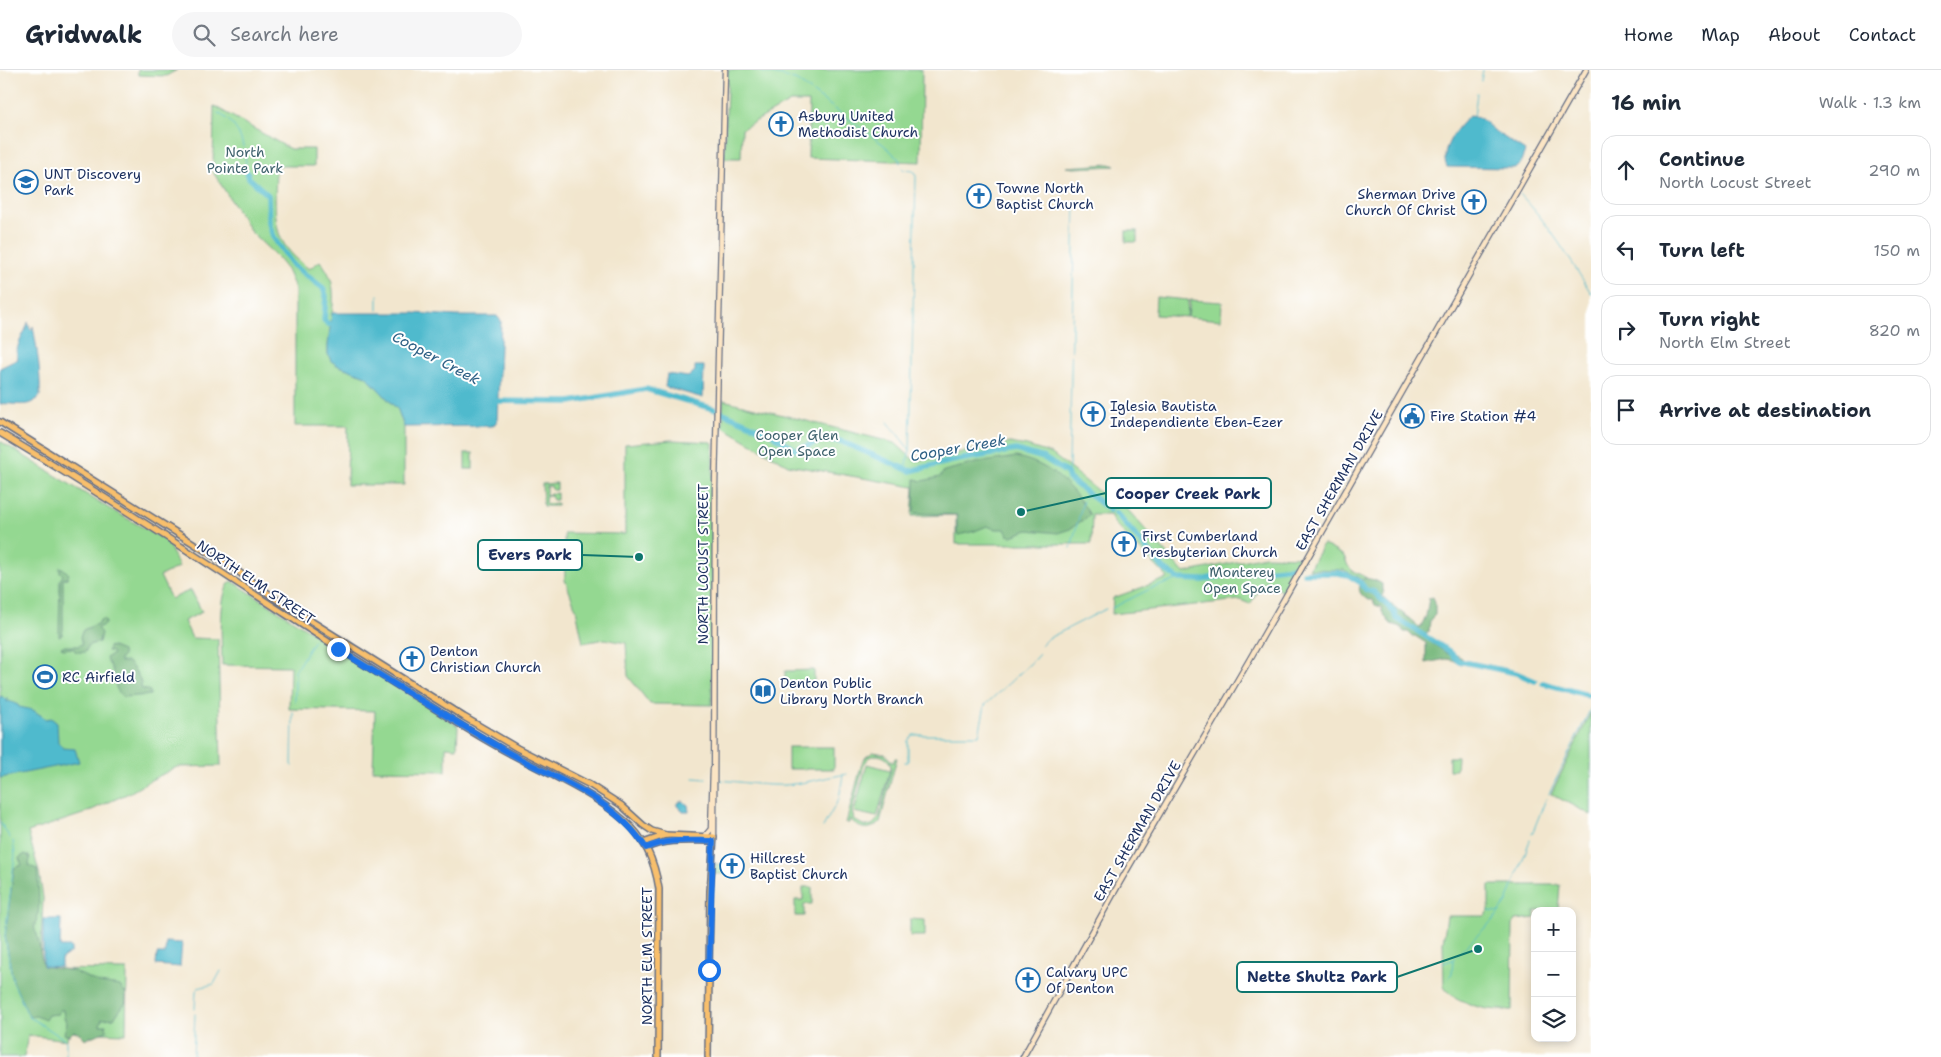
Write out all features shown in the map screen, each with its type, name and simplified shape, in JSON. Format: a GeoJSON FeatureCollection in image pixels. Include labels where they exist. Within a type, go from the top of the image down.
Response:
{"type":"FeatureCollection","features":[{"type":"Feature","properties":{"kind":"main road","name":"NORTH LOCUST STREET"},"geometry":{"type":"LineString","coordinates":[[708,1057],[710,891],[714,839],[715,776],[715,486],[725,70]]}},
{"type":"Feature","properties":{"kind":"main road","name":"EAST SHERMAN DRIVE"},"geometry":{"type":"LineString","coordinates":[[1022,1057],[1124,875],[1251,657],[1586,70]]}},
{"type":"Feature","properties":{"kind":"main road","name":"NORTH ELM STREET"},"geometry":{"type":"LineString","coordinates":[[0,422],[236,570],[276,599],[464,717],[517,748],[590,785],[621,805],[652,831],[666,835]]}},
{"type":"Feature","properties":{"kind":"main road","name":"NORTH ELM STREET"},"geometry":{"type":"LineString","coordinates":[[0,433],[192,552],[270,606],[421,700],[504,750],[576,787],[624,820],[645,845],[655,870],[659,889],[658,1057]]}},
{"type":"Feature","properties":{"kind":"main road"},"geometry":{"type":"LineString","coordinates":[[706,835],[711,829],[714,761]]}},
{"type":"Feature","properties":{"kind":"main road"},"geometry":{"type":"LineString","coordinates":[[645,845],[666,835],[706,835],[714,839]]}},
{"type":"Feature","properties":{"kind":"main road"},"geometry":{"type":"LineString","coordinates":[[645,845],[668,841],[714,839]]}},
{"type":"Feature","properties":{"kind":"green space"},"geometry":{"type":"Polygon","coordinates":[[[138,70],[177,70],[166,76],[138,75],[138,70]]]}},
{"type":"Feature","properties":{"kind":"green space"},"geometry":{"type":"Polygon","coordinates":[[[728,70],[922,70],[921,162],[808,158],[809,102],[790,102],[742,129],[741,158],[724,158],[728,70]]]}},
{"type":"Feature","properties":{"kind":"green space","name":"North Pointe Park"},"geometry":{"type":"Polygon","coordinates":[[[214,106],[290,149],[314,149],[314,166],[276,166],[275,204],[279,232],[287,248],[309,269],[320,261],[332,282],[333,305],[328,354],[337,365],[366,376],[398,410],[404,427],[404,485],[347,485],[348,426],[295,426],[295,288],[287,270],[275,255],[251,232],[213,172],[214,106]]]}},
{"type":"Feature","properties":{"kind":"green space"},"geometry":{"type":"Polygon","coordinates":[[[1110,164],[1115,166],[1066,167],[1110,164]]]}},
{"type":"Feature","properties":{"kind":"green space"},"geometry":{"type":"Polygon","coordinates":[[[1126,231],[1137,231],[1137,242],[1126,242],[1126,231]]]}},
{"type":"Feature","properties":{"kind":"green space"},"geometry":{"type":"Polygon","coordinates":[[[1156,297],[1188,300],[1187,317],[1155,315],[1156,297]]]}},
{"type":"Feature","properties":{"kind":"green space"},"geometry":{"type":"Polygon","coordinates":[[[1190,300],[1222,302],[1221,320],[1188,317],[1190,300]]]}},
{"type":"Feature","properties":{"kind":"green space","name":"Cooper Glen Open Space"},"geometry":{"type":"Polygon","coordinates":[[[723,400],[895,443],[915,461],[1010,443],[1052,454],[1108,499],[1128,510],[1184,573],[1265,556],[1303,557],[1283,592],[1265,581],[1250,604],[1240,600],[1112,614],[1113,598],[1168,578],[1115,524],[1110,515],[1092,515],[1091,544],[956,544],[956,515],[912,516],[914,487],[788,465],[723,427],[723,400]]]}},
{"type":"Feature","properties":{"kind":"green space"},"geometry":{"type":"Polygon","coordinates":[[[671,440],[713,443],[712,705],[650,704],[628,676],[626,643],[605,639],[583,643],[576,609],[565,580],[564,533],[625,534],[625,444],[671,440]]]}},
{"type":"Feature","properties":{"kind":"green space"},"geometry":{"type":"Polygon","coordinates":[[[0,441],[110,509],[167,541],[179,567],[160,576],[171,599],[191,590],[202,612],[184,621],[192,638],[218,639],[221,766],[177,767],[131,792],[83,814],[28,832],[39,872],[43,898],[40,969],[127,970],[126,1034],[68,1032],[67,1040],[28,1035],[24,1057],[0,1057],[0,441]]]}},
{"type":"Feature","properties":{"kind":"green space"},"geometry":{"type":"Polygon","coordinates":[[[465,453],[473,453],[473,469],[465,469],[465,453]]]}},
{"type":"Feature","properties":{"kind":"green space"},"geometry":{"type":"Polygon","coordinates":[[[1016,457],[1040,465],[1059,478],[1076,495],[1090,515],[1070,529],[1058,533],[1028,530],[1012,536],[1008,535],[1005,529],[995,529],[987,526],[959,535],[957,534],[957,515],[914,513],[915,479],[922,481],[940,477],[944,471],[976,463],[1016,457]]]}},
{"type":"Feature","properties":{"kind":"green space"},"geometry":{"type":"Polygon","coordinates":[[[557,483],[557,490],[552,490],[551,486],[546,486],[546,495],[557,493],[557,500],[553,500],[551,496],[546,496],[545,502],[547,504],[557,503],[557,506],[543,506],[542,484],[557,483]]]}},
{"type":"Feature","properties":{"kind":"green space","name":"Monterey Open Space"},"geometry":{"type":"Polygon","coordinates":[[[1323,544],[1344,556],[1348,566],[1353,571],[1367,578],[1365,581],[1344,570],[1309,569],[1323,544]]]}},
{"type":"Feature","properties":{"kind":"green space"},"geometry":{"type":"Polygon","coordinates":[[[60,567],[69,574],[67,578],[63,579],[63,629],[62,635],[59,637],[60,580],[63,575],[60,572],[60,567]]]}},
{"type":"Feature","properties":{"kind":"green space"},"geometry":{"type":"Polygon","coordinates":[[[1364,578],[1375,580],[1382,584],[1382,590],[1384,591],[1382,596],[1420,628],[1426,616],[1429,598],[1433,597],[1435,615],[1430,620],[1429,632],[1422,636],[1448,654],[1453,653],[1462,658],[1464,663],[1462,665],[1453,660],[1446,659],[1426,663],[1426,643],[1408,632],[1404,632],[1401,627],[1391,624],[1383,614],[1381,607],[1375,605],[1373,600],[1368,600],[1361,594],[1359,589],[1364,578]]]}},
{"type":"Feature","properties":{"kind":"green space"},"geometry":{"type":"Polygon","coordinates":[[[232,581],[458,726],[457,748],[446,747],[446,771],[373,770],[375,711],[289,709],[290,666],[222,665],[222,607],[227,586],[232,581]]]}},
{"type":"Feature","properties":{"kind":"green space"},"geometry":{"type":"Polygon","coordinates":[[[103,619],[106,622],[104,625],[97,628],[101,633],[99,642],[89,645],[85,652],[76,652],[73,648],[63,649],[61,647],[82,644],[80,637],[83,630],[99,623],[103,619]]]}},
{"type":"Feature","properties":{"kind":"green space"},"geometry":{"type":"Polygon","coordinates":[[[110,646],[122,651],[123,656],[120,662],[128,662],[139,677],[141,688],[150,691],[150,695],[123,697],[120,694],[116,687],[112,669],[106,658],[113,654],[107,651],[110,646]]]}},
{"type":"Feature","properties":{"kind":"green space"},"geometry":{"type":"Polygon","coordinates":[[[814,670],[814,687],[785,687],[785,671],[814,670]]]}},
{"type":"Feature","properties":{"kind":"green space"},"geometry":{"type":"Polygon","coordinates":[[[1591,712],[1591,815],[1551,794],[1591,712]]]}},
{"type":"Feature","properties":{"kind":"green space"},"geometry":{"type":"Polygon","coordinates":[[[788,747],[834,747],[834,769],[788,769],[788,747]]]}},
{"type":"Feature","properties":{"kind":"green space"},"geometry":{"type":"Polygon","coordinates":[[[873,752],[885,754],[893,763],[895,758],[897,758],[880,822],[872,827],[864,828],[857,825],[850,818],[849,823],[846,823],[862,763],[873,752]],[[878,755],[869,758],[864,764],[852,811],[854,820],[865,826],[872,825],[879,818],[891,769],[888,761],[878,755]]]}},
{"type":"Feature","properties":{"kind":"green space"},"geometry":{"type":"Polygon","coordinates":[[[1449,757],[1457,757],[1456,770],[1449,770],[1449,757]]]}},
{"type":"Feature","properties":{"kind":"green space"},"geometry":{"type":"Polygon","coordinates":[[[867,764],[890,770],[877,817],[854,812],[867,764]]]}},
{"type":"Feature","properties":{"kind":"green space"},"geometry":{"type":"Polygon","coordinates":[[[25,854],[30,857],[29,866],[37,869],[39,904],[35,927],[43,966],[73,971],[99,983],[120,986],[126,994],[126,1002],[114,1018],[102,1019],[100,1025],[106,1025],[107,1031],[85,1039],[81,1034],[74,1031],[70,1035],[65,1035],[67,1023],[63,1010],[60,1010],[58,1014],[48,1015],[45,1020],[36,1016],[29,1017],[13,982],[5,936],[14,868],[22,865],[19,858],[25,854]]]}},
{"type":"Feature","properties":{"kind":"green space"},"geometry":{"type":"Polygon","coordinates":[[[715,864],[726,864],[726,874],[714,874],[715,864]]]}},
{"type":"Feature","properties":{"kind":"green space"},"geometry":{"type":"Polygon","coordinates":[[[1489,885],[1560,885],[1558,907],[1531,907],[1531,918],[1515,920],[1513,924],[1512,1010],[1477,1007],[1456,998],[1444,986],[1443,942],[1447,916],[1485,916],[1489,911],[1489,885]]]}},
{"type":"Feature","properties":{"kind":"green space"},"geometry":{"type":"Polygon","coordinates":[[[803,887],[812,887],[812,904],[804,904],[804,916],[795,916],[795,900],[803,900],[803,887]]]}},
{"type":"Feature","properties":{"kind":"green space"},"geometry":{"type":"Polygon","coordinates":[[[910,919],[925,920],[925,936],[910,936],[910,919]]]}},
{"type":"Feature","properties":{"kind":"water"},"geometry":{"type":"Polygon","coordinates":[[[1469,116],[1480,118],[1496,132],[1525,151],[1519,166],[1514,168],[1447,167],[1445,153],[1450,139],[1469,116]]]}},
{"type":"Feature","properties":{"kind":"water"},"geometry":{"type":"Polygon","coordinates":[[[332,313],[497,316],[501,321],[497,421],[493,426],[404,427],[398,410],[366,376],[331,361],[328,354],[328,346],[332,313]]]}},
{"type":"Feature","properties":{"kind":"water"},"geometry":{"type":"Polygon","coordinates":[[[28,322],[30,329],[32,330],[33,326],[36,343],[40,396],[31,403],[26,404],[0,404],[0,368],[18,359],[18,345],[28,322]]]}},
{"type":"Feature","properties":{"kind":"water"},"geometry":{"type":"Polygon","coordinates":[[[695,366],[704,366],[703,398],[665,387],[667,374],[688,377],[695,371],[695,366]]]}},
{"type":"Feature","properties":{"kind":"water"},"geometry":{"type":"Polygon","coordinates":[[[2,696],[4,699],[7,698],[7,702],[9,701],[19,707],[33,710],[46,719],[51,718],[57,723],[58,742],[63,748],[75,749],[79,762],[0,778],[0,697],[2,696]]]}},
{"type":"Feature","properties":{"kind":"water"},"geometry":{"type":"Polygon","coordinates":[[[683,801],[688,805],[689,812],[683,812],[677,806],[677,803],[683,801]]]}},
{"type":"Feature","properties":{"kind":"water"},"geometry":{"type":"Polygon","coordinates":[[[43,919],[61,919],[60,947],[71,947],[71,952],[61,959],[61,967],[43,966],[43,919]]]}},
{"type":"Feature","properties":{"kind":"water"},"geometry":{"type":"Polygon","coordinates":[[[166,942],[182,943],[180,967],[156,965],[157,954],[165,954],[166,942]]]}},
{"type":"Feature","properties":{"kind":"waterway"},"geometry":{"type":"LineString","coordinates":[[753,70],[797,81],[884,145],[899,159],[900,163]]}},
{"type":"Feature","properties":{"kind":"waterway"},"geometry":{"type":"LineString","coordinates":[[1481,81],[1483,70]]}},
{"type":"Feature","properties":{"kind":"waterway"},"geometry":{"type":"LineString","coordinates":[[1474,117],[1477,93]]}},
{"type":"Feature","properties":{"kind":"waterway","name":"Cooper Creek"},"geometry":{"type":"LineString","coordinates":[[218,113],[236,128],[244,149],[246,164]]}},
{"type":"Feature","properties":{"kind":"waterway"},"geometry":{"type":"LineString","coordinates":[[902,168],[913,171],[916,176],[910,451],[906,464],[907,471]]}},
{"type":"Feature","properties":{"kind":"waterway","name":"Cooper Creek"},"geometry":{"type":"LineString","coordinates":[[247,172],[249,178],[268,195],[269,223],[273,237],[293,265],[323,288],[326,296],[324,320],[328,324],[337,326]]}},
{"type":"Feature","properties":{"kind":"waterway"},"geometry":{"type":"LineString","coordinates":[[1520,194],[1567,254],[1591,293]]}},
{"type":"Feature","properties":{"kind":"waterway"},"geometry":{"type":"LineString","coordinates":[[1067,473],[1069,466],[1075,200]]}},
{"type":"Feature","properties":{"kind":"waterway"},"geometry":{"type":"LineString","coordinates":[[378,295],[378,310]]}},
{"type":"Feature","properties":{"kind":"waterway","name":"Cooper Creek"},"geometry":{"type":"LineString","coordinates":[[493,401],[570,402],[646,389],[714,409]]}},
{"type":"Feature","properties":{"kind":"waterway","name":"Cooper Creek"},"geometry":{"type":"LineString","coordinates":[[719,411],[770,433],[796,450],[822,440],[840,441],[910,471],[952,461],[1016,450],[1044,458],[1067,473],[1069,479],[1110,510]]}},
{"type":"Feature","properties":{"kind":"waterway"},"geometry":{"type":"LineString","coordinates":[[888,422],[909,449]]}},
{"type":"Feature","properties":{"kind":"waterway","name":"Cooper Creek"},"geometry":{"type":"LineString","coordinates":[[1084,498],[1086,492]]}},
{"type":"Feature","properties":{"kind":"waterway"},"geometry":{"type":"LineString","coordinates":[[1071,548],[1083,501]]}},
{"type":"Feature","properties":{"kind":"waterway","name":"Cooper Creek"},"geometry":{"type":"LineString","coordinates":[[1116,513],[1164,569],[1179,579],[1202,580],[1234,573],[1295,567]]}},
{"type":"Feature","properties":{"kind":"waterway","name":"Cooper Creek"},"geometry":{"type":"LineString","coordinates":[[1304,573],[1338,573],[1348,575],[1361,583],[1366,590],[1374,592],[1394,612],[1396,618],[1449,651],[1459,661],[1516,673],[1535,681]]}},
{"type":"Feature","properties":{"kind":"waterway"},"geometry":{"type":"LineString","coordinates":[[1112,608],[1150,589],[1179,579]]}},
{"type":"Feature","properties":{"kind":"waterway"},"geometry":{"type":"LineString","coordinates":[[1041,645],[1047,639],[1106,609]]}},
{"type":"Feature","properties":{"kind":"waterway"},"geometry":{"type":"LineString","coordinates":[[295,702],[295,671],[314,640]]}},
{"type":"Feature","properties":{"kind":"waterway"},"geometry":{"type":"LineString","coordinates":[[905,762],[908,762],[908,741],[912,735],[979,735],[985,705],[1039,654]]}},
{"type":"Feature","properties":{"kind":"waterway","name":"Cooper Creek"},"geometry":{"type":"LineString","coordinates":[[1543,683],[1591,696]]}},
{"type":"Feature","properties":{"kind":"waterway"},"geometry":{"type":"LineString","coordinates":[[1549,794],[1591,708]]}},
{"type":"Feature","properties":{"kind":"waterway"},"geometry":{"type":"LineString","coordinates":[[292,766],[293,712]]}},
{"type":"Feature","properties":{"kind":"waterway"},"geometry":{"type":"LineString","coordinates":[[720,780],[786,785],[847,774]]}},
{"type":"Feature","properties":{"kind":"waterway"},"geometry":{"type":"LineString","coordinates":[[823,827],[839,799],[843,775]]}},
{"type":"Feature","properties":{"kind":"waterway"},"geometry":{"type":"LineString","coordinates":[[694,778],[706,779]]}},
{"type":"Feature","properties":{"kind":"waterway"},"geometry":{"type":"LineString","coordinates":[[1532,834],[1546,799]]}},
{"type":"Feature","properties":{"kind":"waterway"},"geometry":{"type":"LineString","coordinates":[[0,822],[10,838]]}},
{"type":"Feature","properties":{"kind":"waterway"},"geometry":{"type":"LineString","coordinates":[[1448,979],[1452,973],[1453,959],[1495,918],[1507,902],[1530,840]]}},
{"type":"Feature","properties":{"kind":"waterway"},"geometry":{"type":"LineString","coordinates":[[13,841],[15,855],[5,936],[13,982],[29,1017],[66,1040],[66,1057]]}},
{"type":"Feature","properties":{"kind":"waterway"},"geometry":{"type":"LineString","coordinates":[[1489,911],[1498,912]]}},
{"type":"Feature","properties":{"kind":"waterway"},"geometry":{"type":"LineString","coordinates":[[1443,963],[1452,960]]}},
{"type":"Feature","properties":{"kind":"waterway"},"geometry":{"type":"LineString","coordinates":[[195,1009],[196,991],[198,988],[214,984],[221,971]]}},
{"type":"Feature","properties":{"kind":"waterway"},"geometry":{"type":"LineString","coordinates":[[193,1057],[195,1014]]}},
{"type":"Feature","properties":{"kind":"place","name":"Asbury United Methodist Church"},"geometry":{"type":"Point","coordinates":[781,124]}},
{"type":"Feature","properties":{"kind":"place","name":"UNT Discovery Park"},"geometry":{"type":"Point","coordinates":[26,182]}},
{"type":"Feature","properties":{"kind":"place","name":"Towne North Baptist Church"},"geometry":{"type":"Point","coordinates":[979,196]}},
{"type":"Feature","properties":{"kind":"place","name":"Sherman Drive Church Of Christ"},"geometry":{"type":"Point","coordinates":[1474,202]}},
{"type":"Feature","properties":{"kind":"place","name":"Iglesia Bautista Independiente Eben-Ezer"},"geometry":{"type":"Point","coordinates":[1093,414]}},
{"type":"Feature","properties":{"kind":"place","name":"Fire Station #4"},"geometry":{"type":"Point","coordinates":[1412,416]}},
{"type":"Feature","properties":{"kind":"place","name":"Cooper Creek Park"},"geometry":{"type":"Point","coordinates":[1021,512]}},
{"type":"Feature","properties":{"kind":"place","name":"First Cumberland Presbyterian Church"},"geometry":{"type":"Point","coordinates":[1124,544]}},
{"type":"Feature","properties":{"kind":"place","name":"Evers Park"},"geometry":{"type":"Point","coordinates":[639,557]}},
{"type":"Feature","properties":{"kind":"place","name":"Denton Christian Church"},"geometry":{"type":"Point","coordinates":[412,659]}},
{"type":"Feature","properties":{"kind":"place","name":"RC Airfield"},"geometry":{"type":"Point","coordinates":[45,677]}},
{"type":"Feature","properties":{"kind":"place","name":"Denton Public Library North Branch"},"geometry":{"type":"Point","coordinates":[763,691]}},
{"type":"Feature","properties":{"kind":"place","name":"Hillcrest Baptist Church"},"geometry":{"type":"Point","coordinates":[732,866]}},
{"type":"Feature","properties":{"kind":"place","name":"Nette Shultz Park"},"geometry":{"type":"Point","coordinates":[1478,949]}},
{"type":"Feature","properties":{"kind":"place","name":"Calvary UPC Of Denton"},"geometry":{"type":"Point","coordinates":[1028,980]}},
{"type":"Feature","properties":{"kind":"route"},"geometry":{"type":"LineString","coordinates":[[338,649],[504,750],[576,787],[631,826],[639,835],[646,848],[656,843],[668,841],[713,841],[709,970]]}}]}
